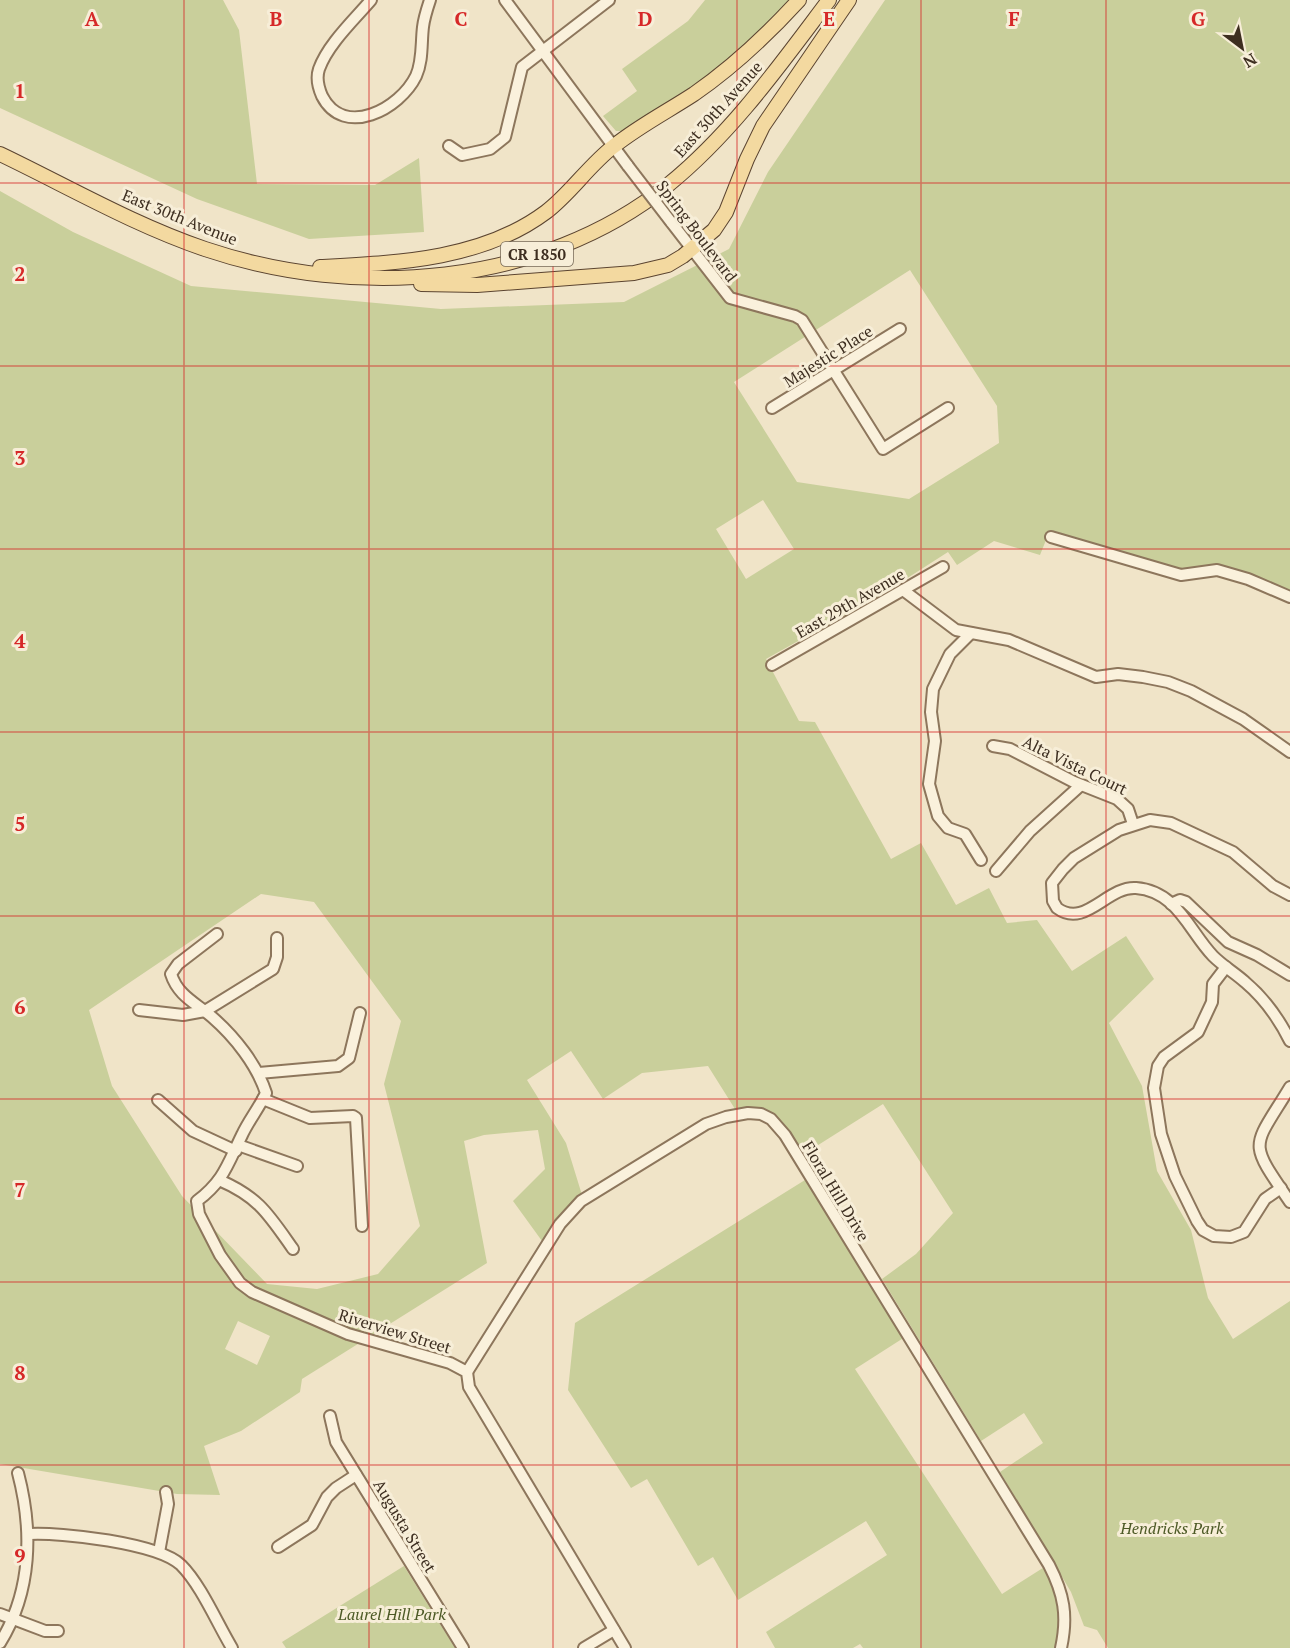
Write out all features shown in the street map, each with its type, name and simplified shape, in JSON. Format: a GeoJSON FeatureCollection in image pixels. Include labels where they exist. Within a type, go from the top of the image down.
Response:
{"type":"FeatureCollection","features":[{"type":"Feature","properties":{"kind":"main road"},"geometry":{"type":"LineString","coordinates":[[287,270],[438,256],[506,236],[546,212],[614,146],[722,74],[748,52],[799,0]]}},
{"type":"Feature","properties":{"kind":"main road","name":"East 30th Avenue"},"geometry":{"type":"LineString","coordinates":[[0,154],[187,241],[236,258],[287,270],[377,279],[449,274],[502,264],[557,248],[619,219],[678,177],[740,114],[829,0]]}},
{"type":"Feature","properties":{"kind":"main road"},"geometry":{"type":"LineString","coordinates":[[377,279],[421,284],[477,285],[634,273],[668,265],[692,250],[714,230],[726,212],[763,126],[849,0]]}},
{"type":"Feature","properties":{"kind":"street"},"geometry":{"type":"LineString","coordinates":[[371,0],[351,22],[319,71],[317,83],[324,100],[334,112],[347,117],[362,117],[380,112],[396,103],[416,76],[423,25],[430,0]]}},
{"type":"Feature","properties":{"kind":"street","name":"Spring Boulevard"},"geometry":{"type":"LineString","coordinates":[[505,0],[628,166],[730,298],[802,320],[883,449],[948,408]]}},
{"type":"Feature","properties":{"kind":"street"},"geometry":{"type":"LineString","coordinates":[[449,146],[462,155],[490,149],[505,137],[522,68],[542,50],[609,0]]}},
{"type":"Feature","properties":{"kind":"street","name":"Majestic Place"},"geometry":{"type":"LineString","coordinates":[[772,408],[900,329]]}},
{"type":"Feature","properties":{"kind":"street"},"geometry":{"type":"LineString","coordinates":[[1051,537],[1181,575],[1216,570],[1248,579],[1290,597]]}},
{"type":"Feature","properties":{"kind":"street","name":"East 29th Avenue"},"geometry":{"type":"LineString","coordinates":[[772,665],[943,567]]}},
{"type":"Feature","properties":{"kind":"street"},"geometry":{"type":"LineString","coordinates":[[903,590],[940,621],[956,630],[1009,640],[1096,677],[1118,674],[1168,682],[1244,718],[1290,752]]}},
{"type":"Feature","properties":{"kind":"street"},"geometry":{"type":"LineString","coordinates":[[970,633],[950,654],[933,689],[931,712],[935,741],[929,784],[938,816],[948,828],[965,834],[981,860]]}},
{"type":"Feature","properties":{"kind":"street","name":"Alta Vista Court"},"geometry":{"type":"LineString","coordinates":[[993,747],[1010,749],[1124,804],[1133,824]]}},
{"type":"Feature","properties":{"kind":"street"},"geometry":{"type":"LineString","coordinates":[[996,871],[1030,831],[1081,785]]}},
{"type":"Feature","properties":{"kind":"street"},"geometry":{"type":"LineString","coordinates":[[1290,895],[1274,886],[1233,852],[1171,823],[1150,820],[1133,824],[1098,842],[1063,868],[1052,883],[1053,901],[1062,912],[1075,914],[1089,910],[1119,890],[1137,888],[1156,893],[1181,912],[1213,956],[1262,999],[1290,1041]]}},
{"type":"Feature","properties":{"kind":"street"},"geometry":{"type":"LineString","coordinates":[[1171,904],[1180,900],[1186,902],[1228,942],[1274,964],[1290,975]]}},
{"type":"Feature","properties":{"kind":"street"},"geometry":{"type":"LineString","coordinates":[[218,933],[178,964],[171,974],[181,994],[205,1011],[229,1034],[259,1073],[266,1093],[219,1180],[244,1191],[255,1200],[293,1249]]}},
{"type":"Feature","properties":{"kind":"street"},"geometry":{"type":"LineString","coordinates":[[139,1010],[183,1015],[205,1011],[273,969],[277,957],[278,938]]}},
{"type":"Feature","properties":{"kind":"street"},"geometry":{"type":"LineString","coordinates":[[1226,967],[1213,984],[1212,1002],[1198,1032],[1164,1057],[1158,1066],[1154,1088],[1161,1134],[1174,1176],[1197,1221],[1203,1230],[1214,1236],[1231,1237],[1244,1232],[1265,1199],[1281,1188]]}},
{"type":"Feature","properties":{"kind":"street"},"geometry":{"type":"LineString","coordinates":[[259,1073],[338,1066],[349,1058],[360,1013]]}},
{"type":"Feature","properties":{"kind":"street"},"geometry":{"type":"LineString","coordinates":[[1290,1087],[1263,1131],[1258,1144],[1263,1161],[1290,1202]]}},
{"type":"Feature","properties":{"kind":"street"},"geometry":{"type":"LineString","coordinates":[[263,1099],[310,1118],[353,1116],[356,1118],[362,1226]]}},
{"type":"Feature","properties":{"kind":"street"},"geometry":{"type":"LineString","coordinates":[[158,1100],[193,1131],[237,1148],[297,1166]]}},
{"type":"Feature","properties":{"kind":"street","name":"Floral Hill Drive"},"geometry":{"type":"LineString","coordinates":[[467,1372],[560,1224],[582,1201],[706,1124],[748,1113],[771,1119],[785,1135],[1049,1565],[1065,1603],[1066,1621],[1061,1648]]}},
{"type":"Feature","properties":{"kind":"street","name":"Riverview Street"},"geometry":{"type":"LineString","coordinates":[[219,1180],[197,1201],[199,1215],[220,1255],[240,1283],[283,1308],[348,1334],[450,1363],[467,1372],[469,1387],[625,1648]]}},
{"type":"Feature","properties":{"kind":"street","name":"Augusta Street"},"geometry":{"type":"LineString","coordinates":[[330,1416],[336,1442],[463,1648]]}},
{"type":"Feature","properties":{"kind":"street"},"geometry":{"type":"LineString","coordinates":[[0,1643],[22,1589],[29,1534],[18,1473]]}},
{"type":"Feature","properties":{"kind":"street"},"geometry":{"type":"LineString","coordinates":[[278,1547],[312,1525],[327,1497],[356,1475]]}},
{"type":"Feature","properties":{"kind":"street"},"geometry":{"type":"LineString","coordinates":[[159,1552],[168,1504],[166,1492]]}},
{"type":"Feature","properties":{"kind":"street"},"geometry":{"type":"LineString","coordinates":[[29,1534],[77,1536],[167,1555],[182,1566],[231,1648]]}},
{"type":"Feature","properties":{"kind":"street"},"geometry":{"type":"LineString","coordinates":[[0,1614],[45,1631],[58,1631]]}},
{"type":"Feature","properties":{"kind":"street"},"geometry":{"type":"LineString","coordinates":[[584,1648],[614,1630]]}},
{"type":"Feature","properties":{"kind":"green space"},"geometry":{"type":"Polygon","coordinates":[[[0,0],[223,0],[239,30],[257,184],[375,185],[419,158],[424,232],[309,239],[197,199],[0,108],[0,0]]]}},
{"type":"Feature","properties":{"kind":"green space"},"geometry":{"type":"Polygon","coordinates":[[[705,0],[790,0],[752,40],[702,81],[626,131],[616,131],[603,116],[637,91],[622,69],[688,21],[705,0]]]}},
{"type":"Feature","properties":{"kind":"green space","name":"Hendricks Park"},"geometry":{"type":"Polygon","coordinates":[[[885,0],[1290,0],[1290,592],[1246,573],[1183,571],[1050,530],[1040,555],[994,541],[957,565],[948,552],[884,593],[766,659],[799,721],[815,722],[891,859],[921,843],[956,905],[989,888],[1007,923],[1037,920],[1072,971],[1126,936],[1154,979],[1109,1023],[1142,1086],[1157,1171],[1191,1230],[1208,1298],[1233,1339],[1290,1301],[1290,1648],[1108,1648],[1097,1630],[1084,1626],[1071,1592],[1000,1472],[1043,1443],[1024,1413],[981,1441],[882,1279],[916,1254],[953,1213],[883,1104],[804,1154],[791,1133],[777,1117],[760,1108],[735,1109],[708,1066],[642,1073],[603,1099],[571,1051],[527,1080],[566,1143],[582,1195],[560,1214],[542,1241],[513,1201],[545,1169],[538,1130],[484,1135],[464,1141],[487,1263],[302,1379],[300,1392],[241,1431],[204,1446],[220,1495],[177,1494],[0,1464],[0,191],[73,232],[191,286],[441,309],[624,302],[729,249],[768,172],[885,0]],[[910,270],[734,382],[797,482],[909,499],[999,443],[997,406],[910,270]],[[763,500],[716,529],[746,579],[794,549],[763,500]],[[261,894],[89,1010],[112,1086],[182,1196],[267,1284],[317,1289],[378,1274],[420,1226],[384,1084],[401,1021],[314,902],[261,894]],[[238,1321],[225,1349],[257,1365],[270,1336],[238,1321]]]}},
{"type":"Feature","properties":{"kind":"green space"},"geometry":{"type":"Polygon","coordinates":[[[805,1180],[905,1337],[855,1369],[1002,1594],[1046,1566],[1061,1607],[1055,1648],[863,1648],[860,1644],[853,1648],[775,1648],[766,1632],[887,1555],[866,1521],[738,1600],[713,1557],[698,1566],[647,1479],[631,1488],[568,1390],[575,1323],[805,1180]]]}},
{"type":"Feature","properties":{"kind":"green space","name":"Laurel Hill Park"},"geometry":{"type":"Polygon","coordinates":[[[404,1566],[455,1648],[286,1648],[282,1642],[404,1566]]]}}]}
